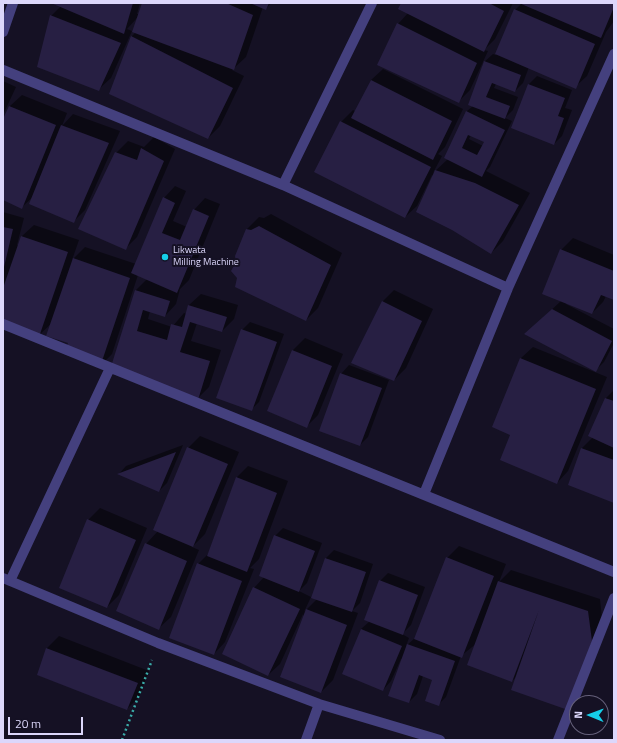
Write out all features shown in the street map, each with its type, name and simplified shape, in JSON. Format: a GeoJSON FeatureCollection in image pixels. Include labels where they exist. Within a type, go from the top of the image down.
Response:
{"type":"FeatureCollection","features":[{"type":"Feature","properties":{"kind":"street"},"geometry":{"type":"LineString","coordinates":[[3,32],[12,3]]}},
{"type":"Feature","properties":{"kind":"street"},"geometry":{"type":"LineString","coordinates":[[283,185],[372,3]]}},
{"type":"Feature","properties":{"kind":"street"},"geometry":{"type":"LineString","coordinates":[[424,494],[508,288],[614,54]]}},
{"type":"Feature","properties":{"kind":"street"},"geometry":{"type":"LineString","coordinates":[[3,70],[283,185],[508,288]]}},
{"type":"Feature","properties":{"kind":"street"},"geometry":{"type":"LineString","coordinates":[[3,324],[614,572]]}},
{"type":"Feature","properties":{"kind":"street"},"geometry":{"type":"LineString","coordinates":[[110,368],[6,580],[158,644],[319,704],[440,740]]}},
{"type":"Feature","properties":{"kind":"street"},"geometry":{"type":"LineString","coordinates":[[558,740],[614,598]]}},
{"type":"Feature","properties":{"kind":"street"},"geometry":{"type":"LineString","coordinates":[[306,740],[319,704]]}},
{"type":"Feature","properties":{"kind":"path"},"geometry":{"type":"LineString","coordinates":[[122,740],[158,644]]}},
{"type":"Feature","properties":{"kind":"building"},"geometry":{"type":"Polygon","coordinates":[[[51,3],[133,3],[124,34],[51,3]]]}},
{"type":"Feature","properties":{"kind":"building"},"geometry":{"type":"Polygon","coordinates":[[[142,3],[226,3],[253,15],[234,70],[132,32],[142,3]]]}},
{"type":"Feature","properties":{"kind":"building"},"geometry":{"type":"Polygon","coordinates":[[[250,3],[269,3],[266,10],[250,3]]]}},
{"type":"Feature","properties":{"kind":"building"},"geometry":{"type":"Polygon","coordinates":[[[401,3],[489,3],[504,11],[484,52],[398,9],[401,3]]]}},
{"type":"Feature","properties":{"kind":"building"},"geometry":{"type":"Polygon","coordinates":[[[519,3],[614,3],[614,7],[601,38],[519,3]]]}},
{"type":"Feature","properties":{"kind":"building"},"geometry":{"type":"Polygon","coordinates":[[[514,9],[595,44],[576,89],[495,54],[514,9]]]}},
{"type":"Feature","properties":{"kind":"building"},"geometry":{"type":"Polygon","coordinates":[[[50,15],[121,43],[99,91],[37,67],[50,15]]]}},
{"type":"Feature","properties":{"kind":"building"},"geometry":{"type":"Polygon","coordinates":[[[397,23],[477,63],[459,103],[377,65],[397,23]]]}},
{"type":"Feature","properties":{"kind":"building"},"geometry":{"type":"Polygon","coordinates":[[[131,36],[233,88],[208,139],[109,94],[131,36]]]}},
{"type":"Feature","properties":{"kind":"building"},"geometry":{"type":"Polygon","coordinates":[[[484,61],[521,75],[515,92],[492,83],[486,97],[510,106],[505,119],[468,105],[484,61]]]}},
{"type":"Feature","properties":{"kind":"building"},"geometry":{"type":"Polygon","coordinates":[[[371,80],[452,121],[433,160],[351,118],[371,80]]]}},
{"type":"Feature","properties":{"kind":"building"},"geometry":{"type":"Polygon","coordinates":[[[528,84],[565,98],[558,116],[564,118],[554,145],[511,128],[528,84]]]}},
{"type":"Feature","properties":{"kind":"building"},"geometry":{"type":"Polygon","coordinates":[[[9,106],[56,125],[22,209],[3,200],[3,119],[9,106]]]}},
{"type":"Feature","properties":{"kind":"building"},"geometry":{"type":"Polygon","coordinates":[[[466,111],[505,130],[482,177],[444,158],[466,111]],[[468,135],[462,148],[477,155],[484,142],[468,135]]]}},
{"type":"Feature","properties":{"kind":"building"},"geometry":{"type":"Polygon","coordinates":[[[340,121],[431,167],[405,218],[314,172],[340,121]]]}},
{"type":"Feature","properties":{"kind":"building"},"geometry":{"type":"Polygon","coordinates":[[[61,125],[109,143],[74,223],[29,204],[61,125]]]}},
{"type":"Feature","properties":{"kind":"building"},"geometry":{"type":"Polygon","coordinates":[[[141,148],[164,161],[126,250],[78,229],[115,152],[137,160],[141,148]]]}},
{"type":"Feature","properties":{"kind":"building"},"geometry":{"type":"Polygon","coordinates":[[[435,170],[475,183],[519,205],[491,254],[452,230],[416,212],[435,170]]]}},
{"type":"Feature","properties":{"kind":"building","name":"Likwata Milling Machine"},"geometry":{"type":"Polygon","coordinates":[[[163,197],[175,203],[162,233],[180,240],[193,209],[209,216],[177,293],[131,273],[163,197]]]}},
{"type":"Feature","properties":{"kind":"building"},"geometry":{"type":"Polygon","coordinates":[[[259,226],[331,265],[306,321],[235,287],[237,278],[231,271],[236,262],[235,256],[246,229],[251,230],[259,226]]]}},
{"type":"Feature","properties":{"kind":"building"},"geometry":{"type":"Polygon","coordinates":[[[3,227],[13,229],[4,267],[3,267],[3,227]]]}},
{"type":"Feature","properties":{"kind":"building"},"geometry":{"type":"Polygon","coordinates":[[[21,236],[68,252],[39,337],[3,325],[3,288],[21,236]]]}},
{"type":"Feature","properties":{"kind":"building"},"geometry":{"type":"Polygon","coordinates":[[[560,249],[614,271],[614,300],[601,295],[592,314],[542,294],[560,249]]]}},
{"type":"Feature","properties":{"kind":"building"},"geometry":{"type":"Polygon","coordinates":[[[73,258],[130,278],[100,367],[64,354],[68,343],[46,336],[73,258]]]}},
{"type":"Feature","properties":{"kind":"building"},"geometry":{"type":"Polygon","coordinates":[[[135,290],[170,301],[165,317],[143,310],[137,331],[167,340],[171,324],[182,327],[188,305],[227,317],[222,332],[190,322],[180,352],[210,361],[198,400],[109,373],[135,290]]]}},
{"type":"Feature","properties":{"kind":"building"},"geometry":{"type":"Polygon","coordinates":[[[382,301],[422,321],[394,381],[351,363],[382,301]]]}},
{"type":"Feature","properties":{"kind":"building"},"geometry":{"type":"Polygon","coordinates":[[[552,309],[612,341],[596,372],[524,334],[552,309]]]}},
{"type":"Feature","properties":{"kind":"building"},"geometry":{"type":"Polygon","coordinates":[[[241,329],[277,342],[252,411],[216,398],[241,329]]]}},
{"type":"Feature","properties":{"kind":"building"},"geometry":{"type":"Polygon","coordinates":[[[292,350],[332,366],[307,428],[267,411],[292,350]]]}},
{"type":"Feature","properties":{"kind":"building"},"geometry":{"type":"Polygon","coordinates":[[[520,358],[596,389],[557,484],[500,460],[510,435],[492,427],[520,358]]]}},
{"type":"Feature","properties":{"kind":"building"},"geometry":{"type":"Polygon","coordinates":[[[340,373],[382,388],[360,446],[319,431],[340,373]]]}},
{"type":"Feature","properties":{"kind":"building"},"geometry":{"type":"Polygon","coordinates":[[[605,398],[614,401],[614,448],[588,436],[605,398]]]}},
{"type":"Feature","properties":{"kind":"building"},"geometry":{"type":"Polygon","coordinates":[[[187,447],[228,464],[193,547],[153,530],[187,447]]]}},
{"type":"Feature","properties":{"kind":"building"},"geometry":{"type":"Polygon","coordinates":[[[581,448],[614,460],[614,503],[568,485],[581,448]]]}},
{"type":"Feature","properties":{"kind":"building"},"geometry":{"type":"Polygon","coordinates":[[[176,452],[159,492],[117,474],[176,452]]]}},
{"type":"Feature","properties":{"kind":"building"},"geometry":{"type":"Polygon","coordinates":[[[236,477],[277,493],[247,572],[207,556],[236,477]]]}},
{"type":"Feature","properties":{"kind":"building"},"geometry":{"type":"Polygon","coordinates":[[[87,519],[136,540],[107,608],[59,588],[87,519]]]}},
{"type":"Feature","properties":{"kind":"building"},"geometry":{"type":"Polygon","coordinates":[[[274,535],[315,551],[299,592],[259,576],[274,535]]]}},
{"type":"Feature","properties":{"kind":"building"},"geometry":{"type":"Polygon","coordinates":[[[145,543],[187,561],[159,630],[116,611],[145,543]]]}},
{"type":"Feature","properties":{"kind":"building"},"geometry":{"type":"Polygon","coordinates":[[[446,557],[494,576],[462,658],[414,639],[446,557]]]}},
{"type":"Feature","properties":{"kind":"building"},"geometry":{"type":"Polygon","coordinates":[[[325,558],[366,572],[352,612],[311,598],[325,558]]]}},
{"type":"Feature","properties":{"kind":"building"},"geometry":{"type":"Polygon","coordinates":[[[197,563],[242,581],[214,655],[169,638],[197,563]]]}},
{"type":"Feature","properties":{"kind":"building"},"geometry":{"type":"Polygon","coordinates":[[[379,580],[418,595],[403,635],[364,620],[379,580]]]}},
{"type":"Feature","properties":{"kind":"building"},"geometry":{"type":"Polygon","coordinates":[[[498,581],[588,611],[592,641],[573,695],[569,695],[568,710],[511,690],[539,610],[512,682],[467,665],[498,581]]]}},
{"type":"Feature","properties":{"kind":"building"},"geometry":{"type":"Polygon","coordinates":[[[253,587],[300,609],[268,676],[222,654],[253,587]]]}},
{"type":"Feature","properties":{"kind":"building"},"geometry":{"type":"Polygon","coordinates":[[[306,609],[347,625],[321,693],[280,677],[306,609]]]}},
{"type":"Feature","properties":{"kind":"building"},"geometry":{"type":"Polygon","coordinates":[[[361,629],[402,646],[383,691],[342,674],[361,629]]]}},
{"type":"Feature","properties":{"kind":"building"},"geometry":{"type":"Polygon","coordinates":[[[407,644],[455,661],[439,706],[425,701],[432,680],[419,675],[409,703],[388,696],[407,644]]]}},
{"type":"Feature","properties":{"kind":"building"},"geometry":{"type":"Polygon","coordinates":[[[46,648],[138,683],[127,710],[37,675],[46,648]]]}},
{"type":"Feature","properties":{"kind":"place","name":"Likwata Milling Machine"},"geometry":{"type":"Point","coordinates":[165,257]}}]}
